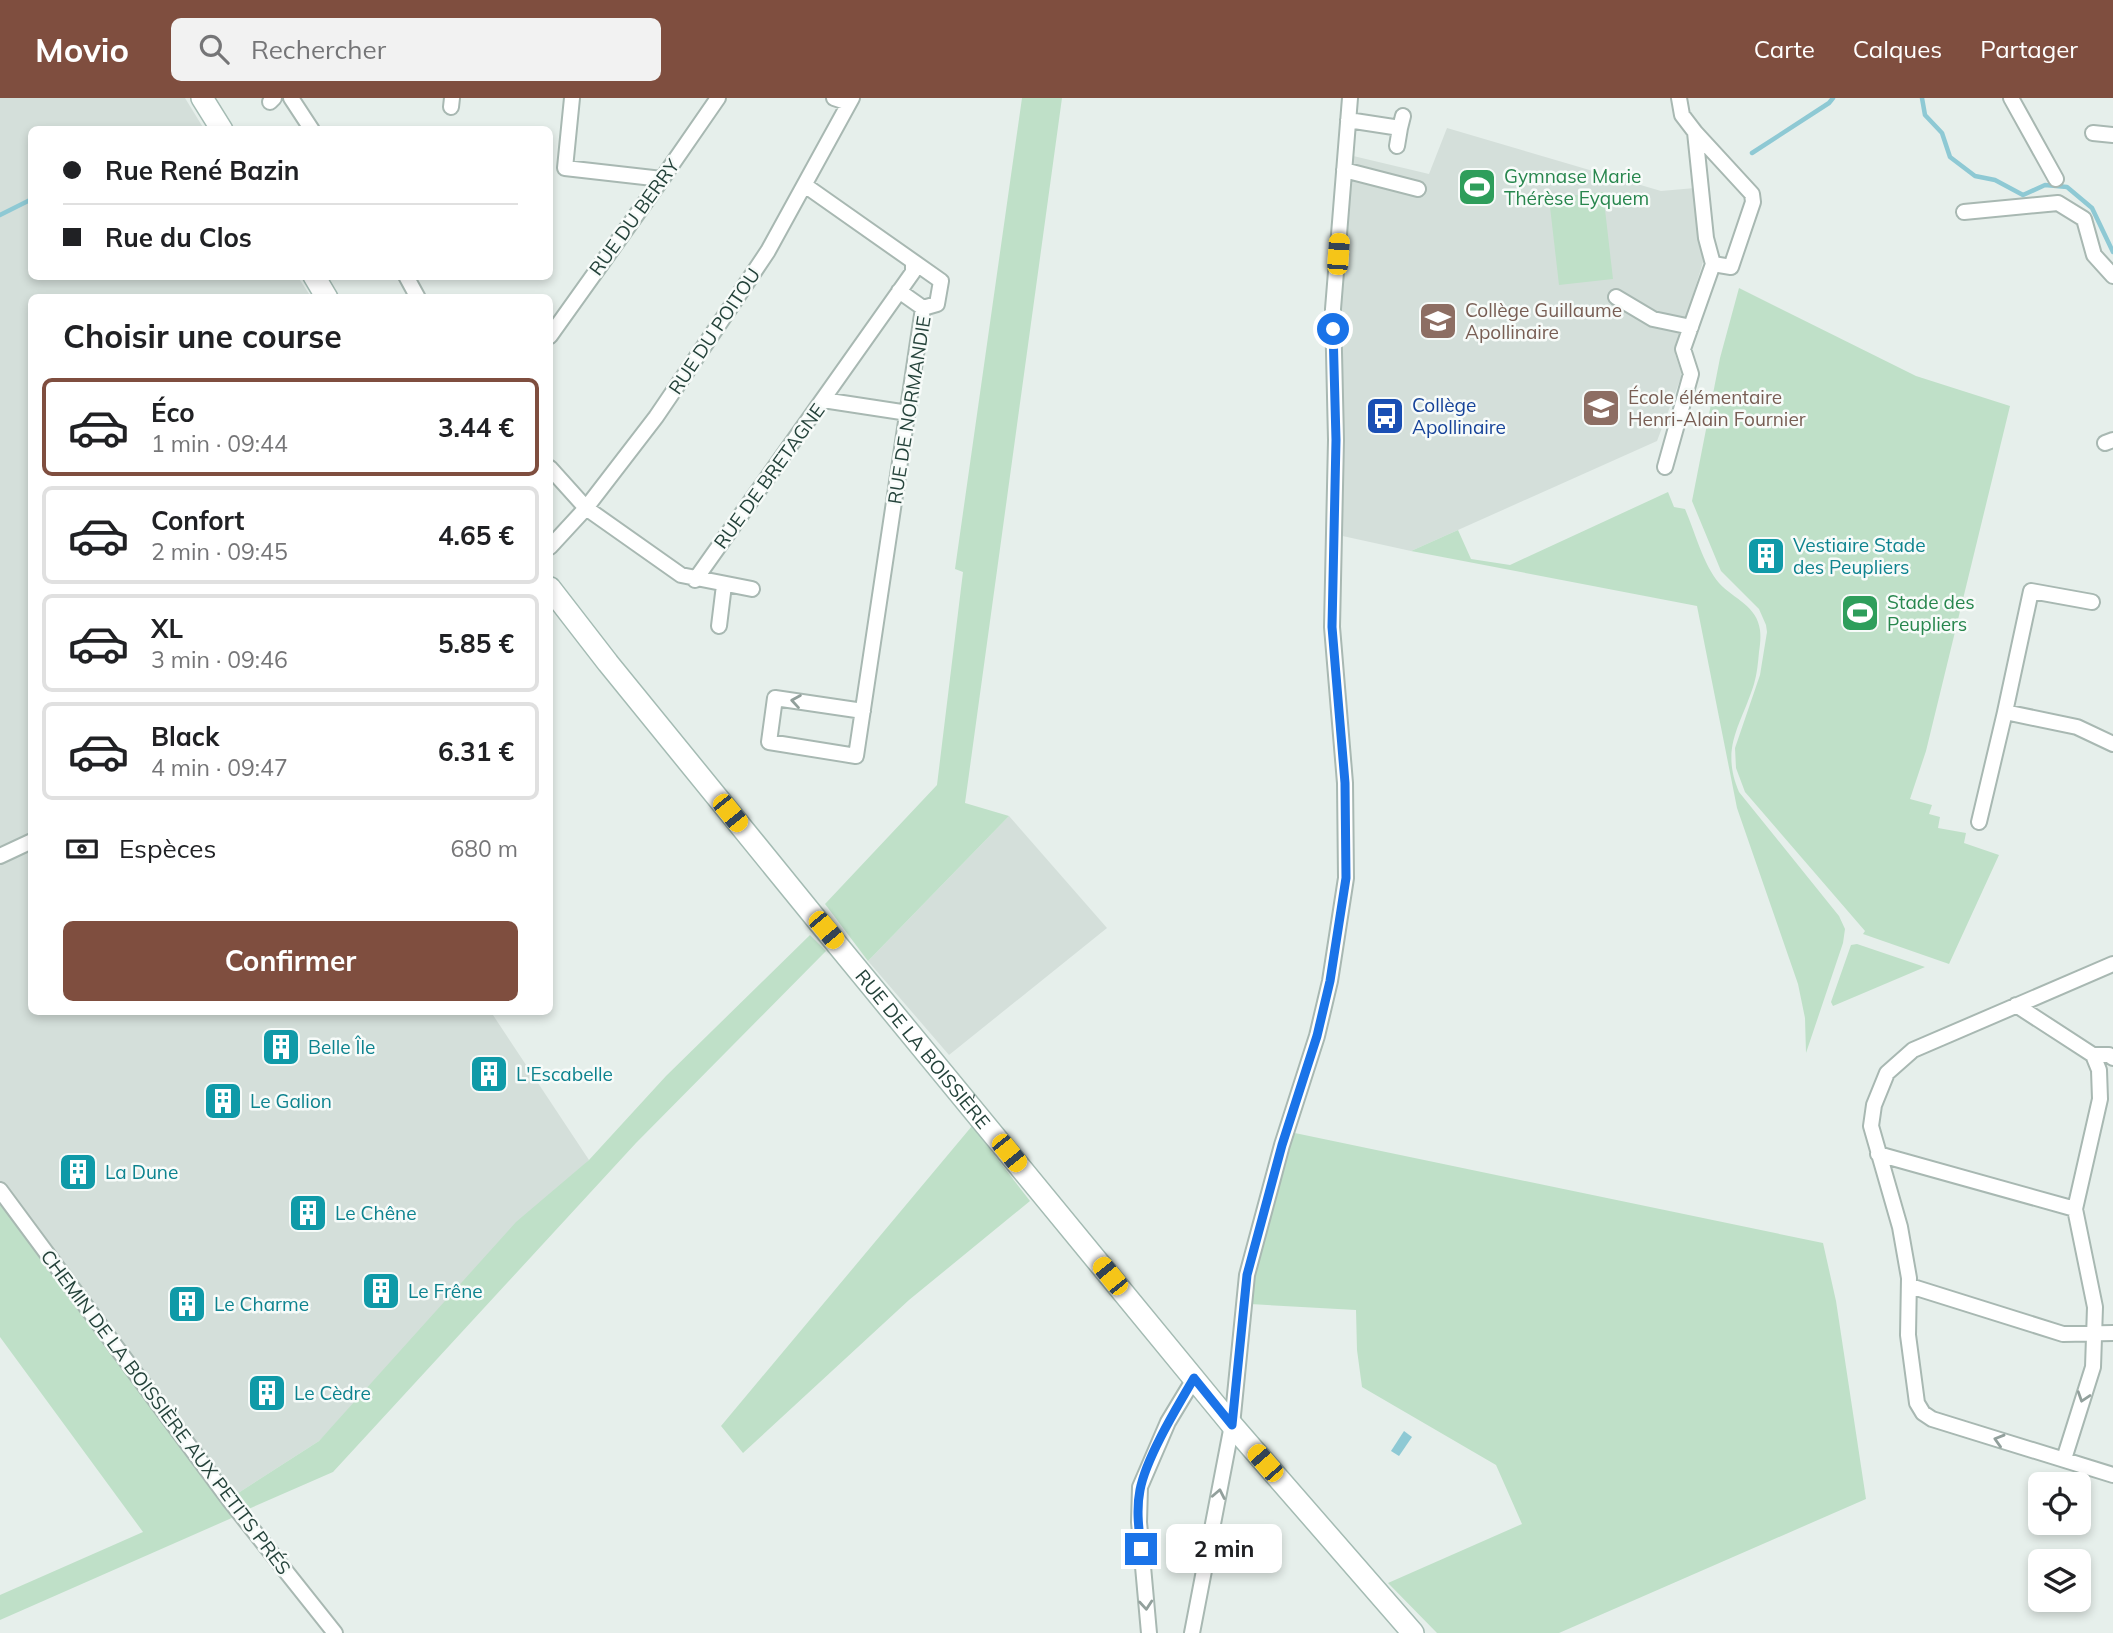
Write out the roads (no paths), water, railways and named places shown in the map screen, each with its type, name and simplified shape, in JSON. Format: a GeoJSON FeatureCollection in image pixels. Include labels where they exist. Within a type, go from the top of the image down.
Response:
{"type":"FeatureCollection","features":[{"type":"Feature","properties":{"kind":"main road"},"geometry":{"type":"LineString","coordinates":[[202,98],[220,126]]}},
{"type":"Feature","properties":{"kind":"main road","name":"RUE DE LA BOISSIÈRE"},"geometry":{"type":"LineString","coordinates":[[553,592],[808,910],[1232,1425],[1413,1633]]}},
{"type":"Feature","properties":{"kind":"street"},"geometry":{"type":"LineString","coordinates":[[290,98],[309,126]]}},
{"type":"Feature","properties":{"kind":"street"},"geometry":{"type":"LineString","coordinates":[[572,98],[565,168],[662,179]]}},
{"type":"Feature","properties":{"kind":"street","name":"RUE DU BERRY"},"geometry":{"type":"LineString","coordinates":[[553,332],[718,98]]}},
{"type":"Feature","properties":{"kind":"street"},"geometry":{"type":"LineString","coordinates":[[834,98],[850,101]]}},
{"type":"Feature","properties":{"kind":"street"},"geometry":{"type":"LineString","coordinates":[[1192,1633],[1232,1425],[1247,1275],[1282,1145],[1317,1036],[1330,981],[1346,878],[1345,783],[1332,627],[1336,440],[1333,309],[1350,98]]}},
{"type":"Feature","properties":{"kind":"street"},"geometry":{"type":"LineString","coordinates":[[1679,98],[1682,115],[1752,194],[1753,202],[1731,267],[1713,264]]}},
{"type":"Feature","properties":{"kind":"street"},"geometry":{"type":"LineString","coordinates":[[2011,98],[2056,179]]}},
{"type":"Feature","properties":{"kind":"street","name":"RUE DU POITOU"},"geometry":{"type":"LineString","coordinates":[[553,544],[586,508],[656,417],[768,251],[806,186],[850,101]]}},
{"type":"Feature","properties":{"kind":"street"},"geometry":{"type":"LineString","coordinates":[[1348,120],[1401,122],[1397,146]]}},
{"type":"Feature","properties":{"kind":"street"},"geometry":{"type":"LineString","coordinates":[[1665,467],[1691,374],[1684,349],[1713,264],[1706,238],[1695,132]]}},
{"type":"Feature","properties":{"kind":"street"},"geometry":{"type":"LineString","coordinates":[[2093,133],[2113,135]]}},
{"type":"Feature","properties":{"kind":"street"},"geometry":{"type":"LineString","coordinates":[[1344,170],[1418,189]]}},
{"type":"Feature","properties":{"kind":"street","name":"RUE DE NORMANDIE"},"geometry":{"type":"LineString","coordinates":[[806,186],[941,282],[937,304],[923,308],[908,413],[863,711],[856,756],[769,742],[775,698],[863,711]]}},
{"type":"Feature","properties":{"kind":"street"},"geometry":{"type":"LineString","coordinates":[[1964,212],[2058,203],[2084,219],[2094,255],[2113,276]]}},
{"type":"Feature","properties":{"kind":"street","name":"RUE DE BRETAGNE"},"geometry":{"type":"LineString","coordinates":[[695,580],[900,291],[913,272],[913,262]]}},
{"type":"Feature","properties":{"kind":"street"},"geometry":{"type":"LineString","coordinates":[[900,291],[923,308]]}},
{"type":"Feature","properties":{"kind":"street"},"geometry":{"type":"LineString","coordinates":[[1616,297],[1653,319],[1691,327]]}},
{"type":"Feature","properties":{"kind":"street"},"geometry":{"type":"LineString","coordinates":[[823,400],[908,413]]}},
{"type":"Feature","properties":{"kind":"street"},"geometry":{"type":"LineString","coordinates":[[553,471],[586,508],[681,575],[752,590]]}},
{"type":"Feature","properties":{"kind":"street"},"geometry":{"type":"LineString","coordinates":[[719,626],[723,585]]}},
{"type":"Feature","properties":{"kind":"street"},"geometry":{"type":"LineString","coordinates":[[1979,822],[2006,712],[2031,591],[2092,602]]}},
{"type":"Feature","properties":{"kind":"street"},"geometry":{"type":"LineString","coordinates":[[2006,712],[2077,727],[2113,744]]}},
{"type":"Feature","properties":{"kind":"street"},"geometry":{"type":"LineString","coordinates":[[0,856],[28,843]]}},
{"type":"Feature","properties":{"kind":"street"},"geometry":{"type":"LineString","coordinates":[[2113,964],[1913,1050],[1887,1073],[1874,1105],[1871,1126],[1900,1227],[1910,1286],[1909,1335],[1917,1403],[1923,1413],[1932,1419],[2113,1475]]}},
{"type":"Feature","properties":{"kind":"street"},"geometry":{"type":"LineString","coordinates":[[2016,1006],[2093,1055],[2109,1055],[2113,1058]]}},
{"type":"Feature","properties":{"kind":"street"},"geometry":{"type":"LineString","coordinates":[[2064,1460],[2093,1367],[2095,1307],[2075,1209],[2100,1099],[2099,1070],[2093,1055]]}},
{"type":"Feature","properties":{"kind":"street"},"geometry":{"type":"LineString","coordinates":[[1878,1154],[2075,1209]]}},
{"type":"Feature","properties":{"kind":"street","name":"CHEMIN DE LA BOISSIÈRE AUX PETITS PRÉS"},"geometry":{"type":"LineString","coordinates":[[0,1190],[230,1501],[335,1633]]}},
{"type":"Feature","properties":{"kind":"street"},"geometry":{"type":"LineString","coordinates":[[1910,1286],[2063,1334],[2113,1333]]}},
{"type":"Feature","properties":{"kind":"street"},"geometry":{"type":"LineString","coordinates":[[1149,1633],[1138,1513],[1140,1487],[1168,1422],[1194,1378]]}},
{"type":"Feature","properties":{"kind":"water"},"geometry":{"type":"Polygon","coordinates":[[[1404,1431],[1412,1437],[1399,1456],[1391,1451],[1404,1431]]]}},
{"type":"Feature","properties":{"kind":"waterway"},"geometry":{"type":"LineString","coordinates":[[1752,153],[1833,98]]}},
{"type":"Feature","properties":{"kind":"waterway"},"geometry":{"type":"LineString","coordinates":[[1922,98],[1925,115],[1942,133],[1950,157],[1975,176],[1995,180],[2023,195],[2045,185],[2067,187],[2092,208],[2113,252]]}},
{"type":"Feature","properties":{"kind":"waterway"},"geometry":{"type":"LineString","coordinates":[[0,215],[28,201]]}},
{"type":"Feature","properties":{"kind":"place","name":"Gymnase Marie Thérèse Eyquem"},"geometry":{"type":"Point","coordinates":[1477,187]}},
{"type":"Feature","properties":{"kind":"place","name":"Collège Guillaume Apollinaire"},"geometry":{"type":"Point","coordinates":[1438,321]}},
{"type":"Feature","properties":{"kind":"place","name":"École élémentaire Henri-Alain Fournier"},"geometry":{"type":"Point","coordinates":[1601,408]}},
{"type":"Feature","properties":{"kind":"place","name":"Collège Apollinaire"},"geometry":{"type":"Point","coordinates":[1385,416]}},
{"type":"Feature","properties":{"kind":"place","name":"Vestiaire Stade des Peupliers"},"geometry":{"type":"Point","coordinates":[1766,556]}},
{"type":"Feature","properties":{"kind":"place","name":"Stade des Peupliers"},"geometry":{"type":"Point","coordinates":[1860,613]}},
{"type":"Feature","properties":{"kind":"place","name":"Belle Île"},"geometry":{"type":"Point","coordinates":[281,1047]}},
{"type":"Feature","properties":{"kind":"place","name":"L'Escabelle"},"geometry":{"type":"Point","coordinates":[489,1074]}},
{"type":"Feature","properties":{"kind":"place","name":"Le Galion"},"geometry":{"type":"Point","coordinates":[223,1101]}},
{"type":"Feature","properties":{"kind":"place","name":"La Dune"},"geometry":{"type":"Point","coordinates":[78,1172]}},
{"type":"Feature","properties":{"kind":"place","name":"Le Chêne"},"geometry":{"type":"Point","coordinates":[308,1213]}},
{"type":"Feature","properties":{"kind":"place","name":"Le Frêne"},"geometry":{"type":"Point","coordinates":[381,1291]}},
{"type":"Feature","properties":{"kind":"place","name":"Le Charme"},"geometry":{"type":"Point","coordinates":[187,1304]}},
{"type":"Feature","properties":{"kind":"place","name":"Le Cèdre"},"geometry":{"type":"Point","coordinates":[267,1393]}}]}
